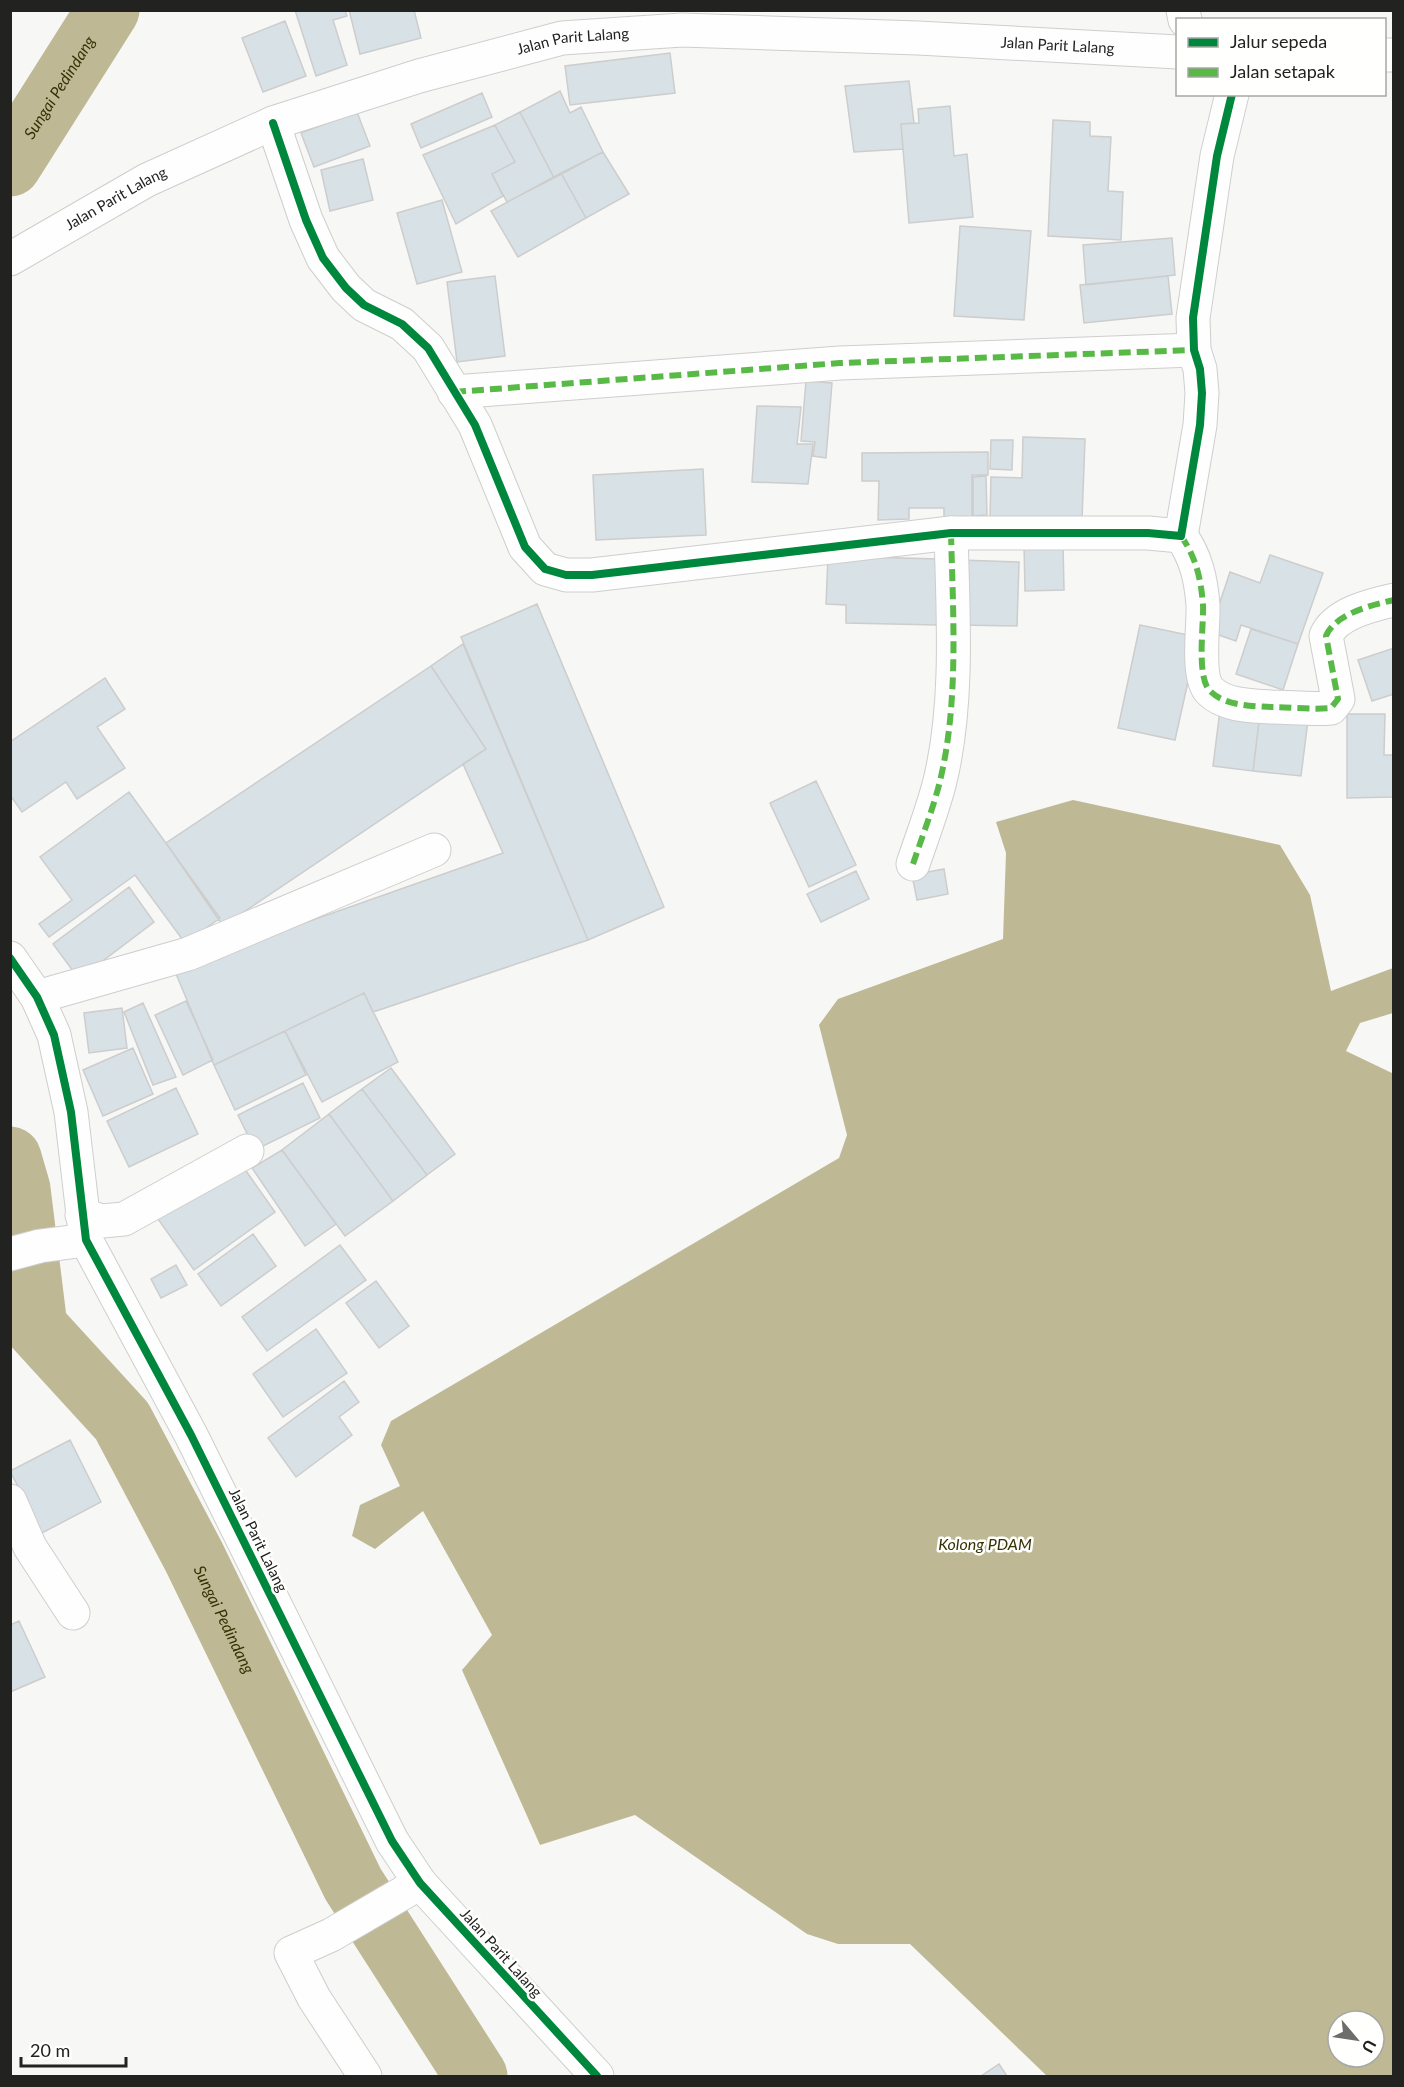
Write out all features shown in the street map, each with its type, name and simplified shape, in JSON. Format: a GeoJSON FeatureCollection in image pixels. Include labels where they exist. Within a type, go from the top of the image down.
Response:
{"type":"FeatureCollection","features":[{"type":"Feature","properties":{"kind":"street","name":"Jalan Parit Lalang"},"geometry":{"type":"LineString","coordinates":[[10,259],[147,180],[273,123],[419,76],[562,38],[682,30],[913,24],[1176,52]]}},
{"type":"Feature","properties":{"kind":"street"},"geometry":{"type":"LineString","coordinates":[[1180,536],[1200,425],[1202,393],[1200,369],[1194,350],[1193,318],[1217,156],[1232,96]]}},
{"type":"Feature","properties":{"kind":"street"},"geometry":{"type":"LineString","coordinates":[[273,123],[306,220],[322,258],[346,288],[364,305],[402,324],[416,334],[428,348],[474,425],[525,547],[545,569],[566,575],[592,575],[951,533],[1148,533],[1180,536],[1192,551],[1198,569],[1203,606],[1202,649],[1205,684],[1217,696],[1246,706],[1326,709],[1335,706],[1338,699],[1326,636],[1330,627],[1338,619],[1394,600]]}},
{"type":"Feature","properties":{"kind":"street"},"geometry":{"type":"LineString","coordinates":[[454,392],[840,363],[1194,350]]}},
{"type":"Feature","properties":{"kind":"street"},"geometry":{"type":"LineString","coordinates":[[913,864],[940,782],[948,735],[952,624],[951,533]]}},
{"type":"Feature","properties":{"kind":"street"},"geometry":{"type":"LineString","coordinates":[[37,997],[188,954],[434,850]]}},
{"type":"Feature","properties":{"kind":"street","name":"Jalan Parit Lalang"},"geometry":{"type":"LineString","coordinates":[[10,958],[37,997],[54,1035],[64,1075],[84,1228],[191,1435],[392,1841],[406,1891],[597,2076]]}},
{"type":"Feature","properties":{"kind":"street"},"geometry":{"type":"LineString","coordinates":[[25,1250],[102,1221],[124,1219],[246,1151]]}},
{"type":"Feature","properties":{"kind":"street"},"geometry":{"type":"LineString","coordinates":[[10,1501],[30,1547],[73,1613]]}},
{"type":"Feature","properties":{"kind":"street"},"geometry":{"type":"LineString","coordinates":[[365,2076],[314,1998],[291,1953],[331,1935],[406,1891]]}},
{"type":"Feature","properties":{"kind":"water","name":"Kolong PDAM"},"geometry":{"type":"Polygon","coordinates":[[[1073,800],[1280,845],[1310,895],[1331,991],[1393,968],[1393,1013],[1360,1023],[1346,1051],[1394,1074],[1393,2076],[1047,2076],[910,1944],[838,1944],[807,1934],[635,1815],[540,1845],[462,1670],[492,1635],[423,1511],[375,1549],[352,1536],[360,1505],[400,1486],[381,1445],[391,1421],[839,1158],[847,1135],[819,1025],[838,999],[1003,939],[1006,853],[996,822],[1073,800]]]}},
{"type":"Feature","properties":{"kind":"building"},"geometry":{"type":"Polygon","coordinates":[[[295,10],[345,10],[347,16],[333,20],[347,65],[316,76],[295,10]]]}},
{"type":"Feature","properties":{"kind":"building"},"geometry":{"type":"Polygon","coordinates":[[[349,10],[414,10],[421,38],[360,54],[349,10]]]}},
{"type":"Feature","properties":{"kind":"building"},"geometry":{"type":"Polygon","coordinates":[[[285,21],[306,76],[263,92],[242,38],[285,21]]]}},
{"type":"Feature","properties":{"kind":"building"},"geometry":{"type":"Polygon","coordinates":[[[670,53],[675,93],[570,105],[565,66],[670,53]]]}},
{"type":"Feature","properties":{"kind":"building"},"geometry":{"type":"Polygon","coordinates":[[[909,81],[914,123],[901,124],[903,149],[854,152],[845,86],[909,81]]]}},
{"type":"Feature","properties":{"kind":"building"},"geometry":{"type":"Polygon","coordinates":[[[560,91],[570,113],[581,107],[603,152],[554,178],[520,112],[560,91]]]}},
{"type":"Feature","properties":{"kind":"building"},"geometry":{"type":"Polygon","coordinates":[[[482,93],[492,117],[421,148],[411,124],[482,93]]]}},
{"type":"Feature","properties":{"kind":"building"},"geometry":{"type":"Polygon","coordinates":[[[950,106],[954,156],[967,154],[973,217],[909,223],[901,124],[919,123],[918,109],[950,106]]]}},
{"type":"Feature","properties":{"kind":"building"},"geometry":{"type":"Polygon","coordinates":[[[357,112],[370,146],[314,167],[301,133],[357,112]]]}},
{"type":"Feature","properties":{"kind":"building"},"geometry":{"type":"Polygon","coordinates":[[[520,112],[554,178],[507,202],[492,174],[515,162],[495,125],[520,112]]]}},
{"type":"Feature","properties":{"kind":"building"},"geometry":{"type":"Polygon","coordinates":[[[1053,120],[1090,122],[1090,136],[1111,137],[1108,191],[1123,192],[1121,240],[1048,236],[1053,120]]]}},
{"type":"Feature","properties":{"kind":"building"},"geometry":{"type":"Polygon","coordinates":[[[495,125],[515,162],[492,174],[503,196],[456,224],[423,155],[495,125]]]}},
{"type":"Feature","properties":{"kind":"building"},"geometry":{"type":"Polygon","coordinates":[[[603,152],[629,194],[586,218],[561,173],[603,152]]]}},
{"type":"Feature","properties":{"kind":"building"},"geometry":{"type":"Polygon","coordinates":[[[363,159],[373,200],[330,211],[321,170],[363,159]]]}},
{"type":"Feature","properties":{"kind":"building"},"geometry":{"type":"Polygon","coordinates":[[[561,173],[586,218],[518,257],[491,211],[561,173]]]}},
{"type":"Feature","properties":{"kind":"building"},"geometry":{"type":"Polygon","coordinates":[[[442,200],[462,272],[417,284],[397,213],[442,200]]]}},
{"type":"Feature","properties":{"kind":"building"},"geometry":{"type":"Polygon","coordinates":[[[960,226],[1031,231],[1024,320],[954,316],[960,226]]]}},
{"type":"Feature","properties":{"kind":"building"},"geometry":{"type":"Polygon","coordinates":[[[1172,238],[1175,275],[1086,285],[1083,245],[1172,238]]]}},
{"type":"Feature","properties":{"kind":"building"},"geometry":{"type":"Polygon","coordinates":[[[495,276],[505,356],[457,362],[447,282],[495,276]]]}},
{"type":"Feature","properties":{"kind":"building"},"geometry":{"type":"Polygon","coordinates":[[[1168,276],[1172,314],[1084,323],[1080,285],[1168,276]]]}},
{"type":"Feature","properties":{"kind":"building"},"geometry":{"type":"Polygon","coordinates":[[[806,381],[832,383],[826,458],[813,456],[815,442],[801,441],[806,381]]]}},
{"type":"Feature","properties":{"kind":"building"},"geometry":{"type":"Polygon","coordinates":[[[757,406],[801,407],[797,444],[813,444],[808,484],[752,482],[757,406]]]}},
{"type":"Feature","properties":{"kind":"building"},"geometry":{"type":"Polygon","coordinates":[[[1023,437],[1085,439],[1082,520],[990,517],[991,477],[1022,478],[1023,437]]]}},
{"type":"Feature","properties":{"kind":"building"},"geometry":{"type":"Polygon","coordinates":[[[991,440],[1013,440],[1012,470],[990,469],[991,440]]]}},
{"type":"Feature","properties":{"kind":"building"},"geometry":{"type":"Polygon","coordinates":[[[988,452],[988,475],[972,475],[972,519],[944,520],[944,508],[909,508],[909,519],[878,520],[879,481],[862,481],[862,453],[988,452]]]}},
{"type":"Feature","properties":{"kind":"building"},"geometry":{"type":"Polygon","coordinates":[[[703,469],[706,535],[596,540],[593,475],[703,469]]]}},
{"type":"Feature","properties":{"kind":"building"},"geometry":{"type":"Polygon","coordinates":[[[986,476],[987,515],[973,516],[973,477],[986,476]]]}},
{"type":"Feature","properties":{"kind":"building"},"geometry":{"type":"Polygon","coordinates":[[[1063,543],[1064,590],[1025,591],[1024,544],[1063,543]]]}},
{"type":"Feature","properties":{"kind":"building"},"geometry":{"type":"Polygon","coordinates":[[[1270,555],[1323,573],[1298,644],[1241,625],[1236,641],[1210,632],[1230,572],[1260,583],[1270,555]]]}},
{"type":"Feature","properties":{"kind":"building"},"geometry":{"type":"Polygon","coordinates":[[[828,556],[939,559],[937,625],[846,623],[846,605],[826,604],[828,556]]]}},
{"type":"Feature","properties":{"kind":"building"},"geometry":{"type":"Polygon","coordinates":[[[961,560],[1019,562],[1017,626],[959,625],[961,560]]]}},
{"type":"Feature","properties":{"kind":"building"},"geometry":{"type":"Polygon","coordinates":[[[537,604],[664,907],[588,940],[461,637],[537,604]]]}},
{"type":"Feature","properties":{"kind":"building"},"geometry":{"type":"Polygon","coordinates":[[[1140,625],[1198,637],[1175,740],[1118,728],[1140,625]]]}},
{"type":"Feature","properties":{"kind":"building"},"geometry":{"type":"Polygon","coordinates":[[[1251,629],[1298,644],[1283,690],[1236,674],[1251,629]]]}},
{"type":"Feature","properties":{"kind":"building"},"geometry":{"type":"Polygon","coordinates":[[[463,644],[588,940],[373,1012],[364,993],[214,1065],[174,969],[503,853],[463,764],[486,749],[431,666],[463,644]]]}},
{"type":"Feature","properties":{"kind":"building"},"geometry":{"type":"Polygon","coordinates":[[[1394,648],[1394,694],[1372,701],[1358,660],[1394,648]]]}},
{"type":"Feature","properties":{"kind":"building"},"geometry":{"type":"Polygon","coordinates":[[[431,666],[486,749],[223,926],[166,843],[431,666]]]}},
{"type":"Feature","properties":{"kind":"building"},"geometry":{"type":"Polygon","coordinates":[[[105,678],[125,709],[97,727],[125,768],[77,799],[66,782],[22,812],[10,795],[10,742],[105,678]]]}},
{"type":"Feature","properties":{"kind":"building"},"geometry":{"type":"Polygon","coordinates":[[[1220,710],[1260,714],[1253,771],[1213,766],[1220,710]]]}},
{"type":"Feature","properties":{"kind":"building"},"geometry":{"type":"Polygon","coordinates":[[[1260,714],[1308,720],[1301,776],[1253,771],[1260,714]]]}},
{"type":"Feature","properties":{"kind":"building"},"geometry":{"type":"Polygon","coordinates":[[[1347,714],[1385,714],[1384,755],[1394,755],[1394,797],[1347,798],[1347,714]]]}},
{"type":"Feature","properties":{"kind":"building"},"geometry":{"type":"Polygon","coordinates":[[[816,781],[856,865],[809,887],[770,803],[816,781]]]}},
{"type":"Feature","properties":{"kind":"building"},"geometry":{"type":"Polygon","coordinates":[[[129,792],[220,918],[185,943],[135,875],[49,937],[39,924],[72,900],[40,857],[129,792]]]}},
{"type":"Feature","properties":{"kind":"building"},"geometry":{"type":"Polygon","coordinates":[[[944,869],[948,894],[917,900],[912,875],[944,869]]]}},
{"type":"Feature","properties":{"kind":"building"},"geometry":{"type":"Polygon","coordinates":[[[856,871],[869,899],[821,922],[807,894],[856,871]]]}},
{"type":"Feature","properties":{"kind":"building"},"geometry":{"type":"Polygon","coordinates":[[[129,887],[154,922],[79,979],[53,944],[129,887]]]}},
{"type":"Feature","properties":{"kind":"building"},"geometry":{"type":"Polygon","coordinates":[[[364,993],[398,1062],[322,1102],[285,1031],[364,993]]]}},
{"type":"Feature","properties":{"kind":"building"},"geometry":{"type":"Polygon","coordinates":[[[186,1001],[213,1060],[183,1075],[155,1015],[186,1001]]]}},
{"type":"Feature","properties":{"kind":"building"},"geometry":{"type":"Polygon","coordinates":[[[143,1003],[176,1077],[153,1085],[124,1012],[143,1003]]]}},
{"type":"Feature","properties":{"kind":"building"},"geometry":{"type":"Polygon","coordinates":[[[122,1008],[127,1048],[89,1053],[84,1013],[122,1008]]]}},
{"type":"Feature","properties":{"kind":"building"},"geometry":{"type":"Polygon","coordinates":[[[285,1031],[306,1075],[235,1110],[214,1065],[285,1031]]]}},
{"type":"Feature","properties":{"kind":"building"},"geometry":{"type":"Polygon","coordinates":[[[133,1048],[153,1094],[103,1116],[83,1070],[133,1048]]]}},
{"type":"Feature","properties":{"kind":"building"},"geometry":{"type":"Polygon","coordinates":[[[391,1068],[455,1154],[427,1175],[362,1089],[391,1068]]]}},
{"type":"Feature","properties":{"kind":"building"},"geometry":{"type":"Polygon","coordinates":[[[303,1083],[320,1118],[255,1150],[238,1115],[303,1083]]]}},
{"type":"Feature","properties":{"kind":"building"},"geometry":{"type":"Polygon","coordinates":[[[176,1088],[198,1134],[129,1167],[107,1121],[176,1088]]]}},
{"type":"Feature","properties":{"kind":"building"},"geometry":{"type":"Polygon","coordinates":[[[362,1089],[427,1175],[393,1201],[329,1114],[362,1089]]]}},
{"type":"Feature","properties":{"kind":"building"},"geometry":{"type":"Polygon","coordinates":[[[329,1114],[393,1201],[345,1236],[282,1150],[329,1114]]]}},
{"type":"Feature","properties":{"kind":"building"},"geometry":{"type":"Polygon","coordinates":[[[282,1150],[336,1224],[305,1246],[252,1168],[282,1150]]]}},
{"type":"Feature","properties":{"kind":"building"},"geometry":{"type":"Polygon","coordinates":[[[239,1161],[275,1212],[194,1270],[158,1219],[239,1161]]]}},
{"type":"Feature","properties":{"kind":"building"},"geometry":{"type":"Polygon","coordinates":[[[253,1234],[276,1266],[221,1306],[198,1274],[253,1234]]]}},
{"type":"Feature","properties":{"kind":"building"},"geometry":{"type":"Polygon","coordinates":[[[340,1245],[366,1280],[267,1351],[242,1317],[340,1245]]]}},
{"type":"Feature","properties":{"kind":"building"},"geometry":{"type":"Polygon","coordinates":[[[176,1265],[187,1285],[161,1298],[151,1279],[176,1265]]]}},
{"type":"Feature","properties":{"kind":"building"},"geometry":{"type":"Polygon","coordinates":[[[376,1281],[409,1326],[379,1348],[346,1303],[376,1281]]]}},
{"type":"Feature","properties":{"kind":"building"},"geometry":{"type":"Polygon","coordinates":[[[316,1329],[347,1373],[283,1417],[253,1374],[316,1329]]]}},
{"type":"Feature","properties":{"kind":"building"},"geometry":{"type":"Polygon","coordinates":[[[344,1381],[359,1402],[339,1417],[352,1435],[296,1477],[268,1438],[344,1381]]]}},
{"type":"Feature","properties":{"kind":"building"},"geometry":{"type":"Polygon","coordinates":[[[70,1440],[101,1502],[42,1533],[10,1471],[70,1440]]]}},
{"type":"Feature","properties":{"kind":"building"},"geometry":{"type":"Polygon","coordinates":[[[19,1621],[45,1677],[10,1692],[10,1625],[19,1621]]]}},
{"type":"Feature","properties":{"kind":"building"},"geometry":{"type":"Polygon","coordinates":[[[999,2064],[1007,2076],[981,2076],[999,2064]]]}},
{"type":"Feature","properties":{"kind":"waterway","name":"Sungai Pedindang"},"geometry":{"type":"LineString","coordinates":[[10,165],[108,10]]}},
{"type":"Feature","properties":{"kind":"waterway","name":"Sungai Pedindang"},"geometry":{"type":"LineString","coordinates":[[10,1158],[19,1189],[36,1327],[122,1421],[194,1557],[353,1884],[476,2076]]}},
{"type":"Feature","properties":{"kind":"marked path"},"geometry":{"type":"LineString","coordinates":[[454,392],[840,363],[1194,350]]}},
{"type":"Feature","properties":{"kind":"marked path"},"geometry":{"type":"LineString","coordinates":[[913,864],[940,781],[950,720],[953,658],[951,533]]}},
{"type":"Feature","properties":{"kind":"marked path"},"geometry":{"type":"LineString","coordinates":[[1181,536],[1194,560],[1201,586],[1203,674],[1210,691],[1223,700],[1256,706],[1331,708],[1338,699],[1326,636],[1331,628],[1345,616],[1394,600]]}},
{"type":"Feature","properties":{"kind":"cycle path"},"geometry":{"type":"LineString","coordinates":[[273,123],[306,220],[323,258],[346,288],[364,305],[402,324],[428,348],[475,425],[525,547],[545,569],[566,575],[592,575],[951,533],[1148,533],[1181,536],[1200,425],[1202,393],[1200,369],[1194,350],[1193,318],[1217,156],[1232,96]]}},
{"type":"Feature","properties":{"kind":"cycle path"},"geometry":{"type":"LineString","coordinates":[[10,958],[37,997],[54,1035],[71,1112],[86,1240],[191,1435],[392,1841],[420,1883],[597,2076]]}}]}
